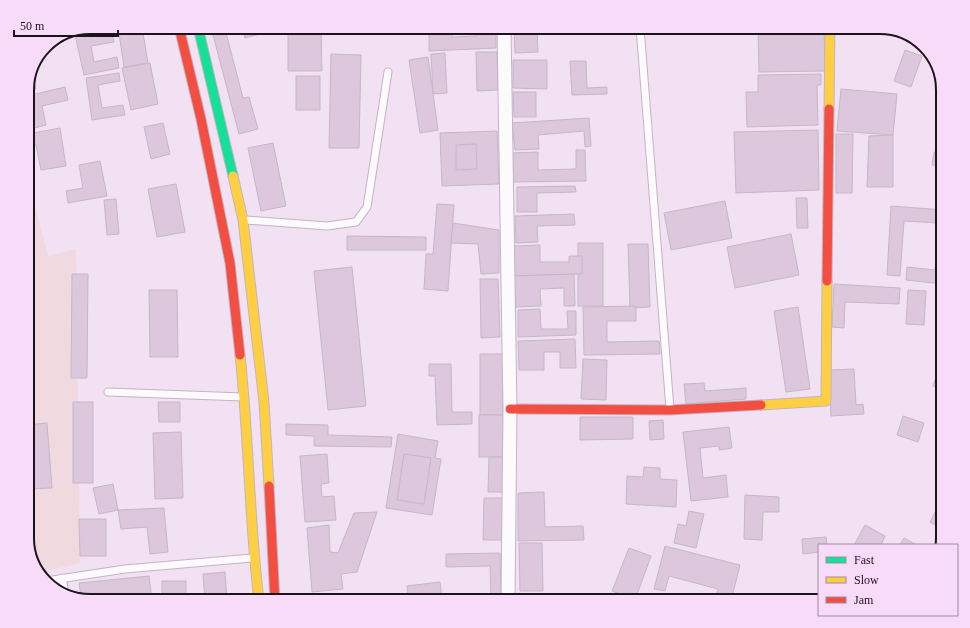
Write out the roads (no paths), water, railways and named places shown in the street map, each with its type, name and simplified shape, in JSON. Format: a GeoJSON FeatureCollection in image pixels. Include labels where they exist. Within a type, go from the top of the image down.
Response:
{"type":"FeatureCollection","features":[{"type":"Feature","properties":{"kind":"main road"},"geometry":{"type":"LineString","coordinates":[[181,34],[201,119],[230,263],[245,397],[254,558],[258,594]]}},
{"type":"Feature","properties":{"kind":"main road"},"geometry":{"type":"LineString","coordinates":[[200,34],[243,220],[264,402],[275,594]]}},
{"type":"Feature","properties":{"kind":"main road"},"geometry":{"type":"LineString","coordinates":[[510,409],[670,410],[826,401],[830,34]]}},
{"type":"Feature","properties":{"kind":"main road"},"geometry":{"type":"LineString","coordinates":[[230,263],[248,261]]}},
{"type":"Feature","properties":{"kind":"street"},"geometry":{"type":"LineString","coordinates":[[504,34],[510,409],[508,594]]}},
{"type":"Feature","properties":{"kind":"lane"},"geometry":{"type":"LineString","coordinates":[[641,34],[670,410]]}},
{"type":"Feature","properties":{"kind":"lane"},"geometry":{"type":"LineString","coordinates":[[243,220],[327,226],[356,222],[367,207],[388,72]]}},
{"type":"Feature","properties":{"kind":"lane"},"geometry":{"type":"LineString","coordinates":[[108,392],[245,397]]}},
{"type":"Feature","properties":{"kind":"lane"},"geometry":{"type":"LineString","coordinates":[[53,580],[125,569],[254,558]]}},
{"type":"Feature","properties":{"kind":"lane"},"geometry":{"type":"LineString","coordinates":[[62,578],[64,587]]}}]}
